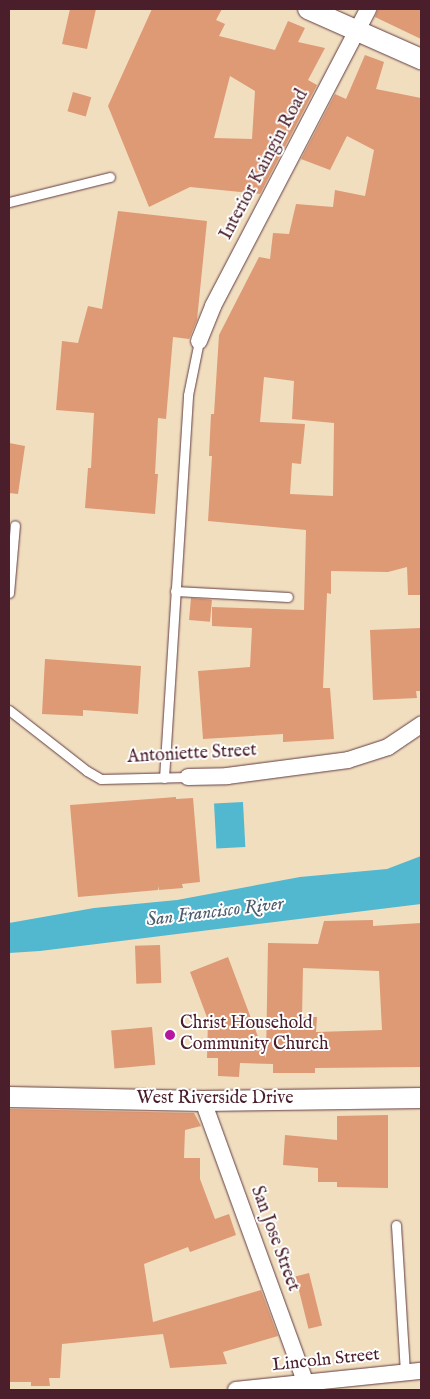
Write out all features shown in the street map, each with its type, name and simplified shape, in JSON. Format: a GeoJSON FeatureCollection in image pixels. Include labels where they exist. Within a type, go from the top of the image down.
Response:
{"type":"FeatureCollection","features":[{"type":"Feature","properties":{"kind":"street"},"geometry":{"type":"LineString","coordinates":[[308,9],[421,59]]}},
{"type":"Feature","properties":{"kind":"street","name":"Interior Kaingin Road"},"geometry":{"type":"LineString","coordinates":[[199,341],[214,306],[359,30],[368,9]]}},
{"type":"Feature","properties":{"kind":"street","name":"Antoniette Street"},"geometry":{"type":"LineString","coordinates":[[188,777],[228,776],[348,760],[388,747],[421,725]]}},
{"type":"Feature","properties":{"kind":"street","name":"West Riverside Drive"},"geometry":{"type":"LineString","coordinates":[[9,1098],[203,1101],[421,1098]]}},
{"type":"Feature","properties":{"kind":"street","name":"San Jose Street"},"geometry":{"type":"LineString","coordinates":[[203,1101],[307,1387]]}},
{"type":"Feature","properties":{"kind":"street","name":"Lincoln Street"},"geometry":{"type":"LineString","coordinates":[[236,1390],[307,1387],[421,1371]]}},
{"type":"Feature","properties":{"kind":"lane"},"geometry":{"type":"LineString","coordinates":[[9,202],[110,176]]}},
{"type":"Feature","properties":{"kind":"lane"},"geometry":{"type":"LineString","coordinates":[[164,778],[188,395],[199,341]]}},
{"type":"Feature","properties":{"kind":"lane"},"geometry":{"type":"LineString","coordinates":[[9,593],[15,525]]}},
{"type":"Feature","properties":{"kind":"lane"},"geometry":{"type":"LineString","coordinates":[[175,591],[288,597]]}},
{"type":"Feature","properties":{"kind":"lane","name":"Antoniette Street"},"geometry":{"type":"LineString","coordinates":[[9,710],[80,766],[101,779],[188,777]]}},
{"type":"Feature","properties":{"kind":"lane"},"geometry":{"type":"LineString","coordinates":[[396,1225],[405,1372]]}},
{"type":"Feature","properties":{"kind":"water"},"geometry":{"type":"Polygon","coordinates":[[[243,802],[245,847],[216,848],[214,804],[243,802]]]}},
{"type":"Feature","properties":{"kind":"water","name":"San Francisco River"},"geometry":{"type":"Polygon","coordinates":[[[421,856],[421,904],[40,951],[9,953],[9,923],[94,908],[177,900],[300,877],[387,869],[421,856]]]}},
{"type":"Feature","properties":{"kind":"building"},"geometry":{"type":"Polygon","coordinates":[[[70,9],[96,9],[87,49],[62,44],[70,9]]]}},
{"type":"Feature","properties":{"kind":"building"},"geometry":{"type":"Polygon","coordinates":[[[152,9],[222,9],[216,20],[225,24],[219,36],[275,50],[288,21],[305,28],[298,42],[325,48],[308,80],[317,85],[260,194],[190,187],[149,207],[108,106],[152,9]],[[230,76],[214,138],[252,139],[255,91],[230,76]]]}},
{"type":"Feature","properties":{"kind":"building"},"geometry":{"type":"Polygon","coordinates":[[[378,9],[421,9],[421,39],[375,17],[378,9]]]}},
{"type":"Feature","properties":{"kind":"building"},"geometry":{"type":"Polygon","coordinates":[[[365,55],[384,62],[376,89],[421,98],[421,595],[408,595],[407,567],[388,572],[331,571],[331,594],[327,593],[323,688],[330,688],[334,739],[283,742],[283,734],[203,739],[198,671],[250,667],[252,628],[212,626],[212,607],[304,610],[306,530],[208,521],[212,456],[209,456],[211,414],[214,414],[219,335],[259,257],[270,259],[273,233],[289,234],[296,204],[333,207],[335,190],[365,196],[374,150],[347,136],[330,170],[301,159],[335,94],[346,99],[365,55]],[[264,377],[260,422],[305,424],[301,464],[292,463],[290,494],[333,496],[334,423],[292,419],[294,381],[264,377]]]}},
{"type":"Feature","properties":{"kind":"building"},"geometry":{"type":"Polygon","coordinates":[[[73,92],[91,97],[86,116],[67,111],[73,92]]]}},
{"type":"Feature","properties":{"kind":"building"},"geometry":{"type":"Polygon","coordinates":[[[118,211],[207,221],[197,320],[189,339],[173,337],[166,419],[158,418],[155,474],[158,474],[155,514],[85,508],[88,468],[91,468],[94,413],[56,410],[62,341],[78,343],[88,306],[102,309],[118,211]]]}},
{"type":"Feature","properties":{"kind":"building"},"geometry":{"type":"Polygon","coordinates":[[[9,443],[25,446],[18,494],[9,493],[9,443]]]}},
{"type":"Feature","properties":{"kind":"building"},"geometry":{"type":"Polygon","coordinates":[[[191,598],[212,600],[210,622],[189,620],[191,598]]]}},
{"type":"Feature","properties":{"kind":"building"},"geometry":{"type":"Polygon","coordinates":[[[421,628],[421,691],[416,691],[417,698],[373,700],[370,630],[421,628]]]}},
{"type":"Feature","properties":{"kind":"building"},"geometry":{"type":"Polygon","coordinates":[[[45,659],[141,666],[138,714],[83,710],[83,716],[42,714],[45,659]]]}},
{"type":"Feature","properties":{"kind":"building"},"geometry":{"type":"Polygon","coordinates":[[[176,797],[176,799],[193,798],[200,882],[182,884],[183,888],[159,890],[158,886],[158,890],[78,897],[70,805],[176,797]]]}},
{"type":"Feature","properties":{"kind":"building"},"geometry":{"type":"Polygon","coordinates":[[[373,920],[373,926],[421,923],[421,1067],[315,1068],[315,1073],[273,1073],[273,1064],[240,1063],[239,1077],[218,1076],[218,1058],[207,1058],[208,1020],[190,972],[228,957],[266,1058],[268,943],[318,944],[324,921],[373,920]],[[303,968],[302,1017],[317,1017],[316,1032],[382,1030],[379,971],[303,968]]]}},
{"type":"Feature","properties":{"kind":"building"},"geometry":{"type":"Polygon","coordinates":[[[160,945],[161,983],[136,984],[135,946],[160,945]]]}},
{"type":"Feature","properties":{"kind":"building"},"geometry":{"type":"Polygon","coordinates":[[[152,1027],[155,1065],[114,1068],[111,1031],[152,1027]]]}},
{"type":"Feature","properties":{"kind":"building"},"geometry":{"type":"Polygon","coordinates":[[[9,1109],[194,1113],[201,1126],[185,1130],[184,1158],[200,1158],[200,1179],[215,1219],[229,1214],[236,1235],[190,1252],[188,1247],[144,1264],[153,1322],[261,1290],[278,1336],[223,1352],[227,1364],[170,1368],[163,1334],[62,1344],[60,1378],[49,1378],[50,1386],[31,1386],[31,1382],[9,1382],[9,1109]]]}},
{"type":"Feature","properties":{"kind":"building"},"geometry":{"type":"Polygon","coordinates":[[[388,1115],[388,1188],[337,1187],[337,1182],[318,1182],[318,1168],[283,1165],[285,1135],[337,1140],[337,1116],[388,1115]]]}},
{"type":"Feature","properties":{"kind":"building"},"geometry":{"type":"Polygon","coordinates":[[[309,1273],[322,1325],[308,1329],[295,1276],[309,1273]]]}},
{"type":"Feature","properties":{"kind":"place","name":"Christ Household Community Church"},"geometry":{"type":"Point","coordinates":[170,1035]}}]}
